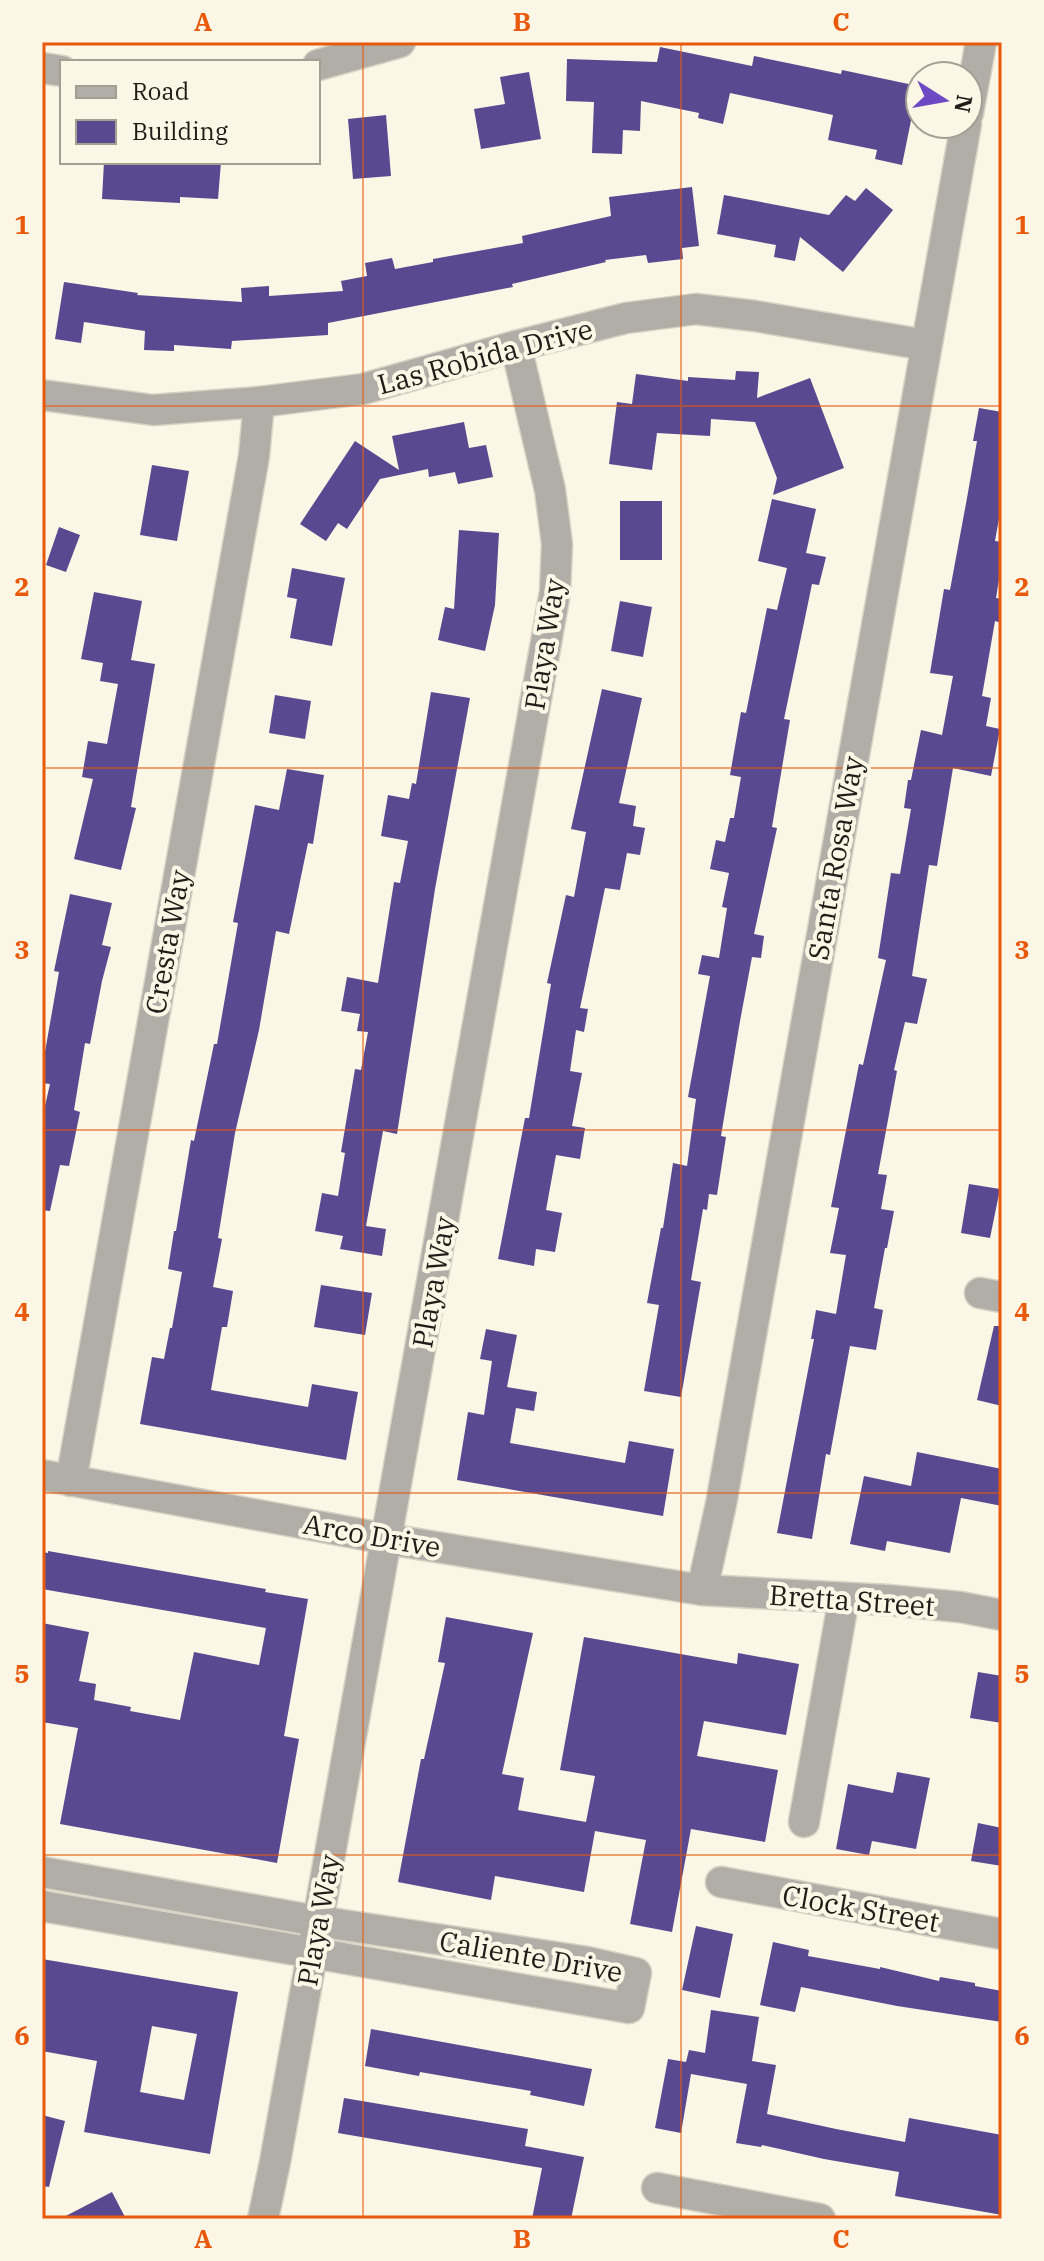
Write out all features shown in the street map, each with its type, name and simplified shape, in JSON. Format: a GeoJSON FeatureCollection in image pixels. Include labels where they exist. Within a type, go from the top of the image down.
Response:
{"type":"FeatureCollection","features":[{"type":"Feature","properties":{"kind":"street"},"geometry":{"type":"LineString","coordinates":[[320,64],[400,42]]}},
{"type":"Feature","properties":{"kind":"street","name":"Santa Rosa Way"},"geometry":{"type":"LineString","coordinates":[[702,1590],[721,1504],[963,140]]}},
{"type":"Feature","properties":{"kind":"street","name":"Las Robida Drive"},"geometry":{"type":"LineString","coordinates":[[42,395],[153,410],[259,402],[363,389],[626,318],[696,309],[926,345]]}},
{"type":"Feature","properties":{"kind":"street","name":"Playa Way"},"geometry":{"type":"LineString","coordinates":[[263,2219],[555,592],[557,544],[550,490],[516,346]]}},
{"type":"Feature","properties":{"kind":"street","name":"Cresta Way"},"geometry":{"type":"LineString","coordinates":[[56,1478],[254,456],[259,402]]}},
{"type":"Feature","properties":{"kind":"street","name":"Arco Drive"},"geometry":{"type":"LineString","coordinates":[[56,1478],[387,1539],[702,1590]]}},
{"type":"Feature","properties":{"kind":"street","name":"Bretta Street"},"geometry":{"type":"LineString","coordinates":[[702,1590],[960,1607],[1002,1615]]}},
{"type":"Feature","properties":{"kind":"street"},"geometry":{"type":"LineString","coordinates":[[804,1822],[844,1598]]}},
{"type":"Feature","properties":{"kind":"street","name":"Caliente Drive"},"geometry":{"type":"LineString","coordinates":[[42,1872],[317,1921],[588,1962],[636,1973],[629,2008],[42,1906]]}},
{"type":"Feature","properties":{"kind":"street","name":"Clock Street"},"geometry":{"type":"LineString","coordinates":[[721,1882],[1002,1934]]}},
{"type":"Feature","properties":{"kind":"street"},"geometry":{"type":"LineString","coordinates":[[657,2188],[820,2219]]}},
{"type":"Feature","properties":{"kind":"building"},"geometry":{"type":"Polygon","coordinates":[[[660,47],[752,66],[754,56],[904,83],[904,140],[907,140],[902,165],[875,159],[877,150],[828,140],[833,115],[730,93],[723,124],[698,118],[699,113],[641,101],[640,131],[623,130],[622,154],[592,153],[594,102],[566,101],[567,59],[657,62],[660,47]]]}},
{"type":"Feature","properties":{"kind":"building"},"geometry":{"type":"Polygon","coordinates":[[[529,72],[541,139],[481,149],[474,109],[505,104],[500,77],[529,72]]]}},
{"type":"Feature","properties":{"kind":"building"},"geometry":{"type":"Polygon","coordinates":[[[386,115],[391,176],[353,179],[348,119],[386,115]]]}},
{"type":"Feature","properties":{"kind":"building"},"geometry":{"type":"Polygon","coordinates":[[[104,164],[221,164],[218,199],[180,197],[180,203],[102,199],[104,164]]]}},
{"type":"Feature","properties":{"kind":"building"},"geometry":{"type":"Polygon","coordinates":[[[692,187],[699,246],[682,248],[683,259],[648,263],[646,255],[605,260],[512,284],[513,287],[328,323],[328,335],[232,341],[231,349],[174,345],[174,351],[144,350],[145,331],[84,322],[81,343],[55,339],[64,282],[137,295],[242,302],[241,288],[269,286],[269,296],[343,291],[341,281],[367,276],[365,263],[392,258],[395,269],[523,243],[522,236],[611,216],[609,197],[692,187]]]}},
{"type":"Feature","properties":{"kind":"building"},"geometry":{"type":"Polygon","coordinates":[[[866,188],[893,210],[843,272],[800,237],[795,261],[774,257],[776,245],[717,234],[724,195],[829,215],[846,195],[855,201],[866,188]]]}},
{"type":"Feature","properties":{"kind":"building"},"geometry":{"type":"Polygon","coordinates":[[[736,371],[759,372],[757,398],[810,378],[844,468],[773,495],[777,478],[755,422],[711,419],[710,436],[657,433],[652,470],[609,464],[617,402],[632,404],[636,374],[688,381],[688,377],[735,380],[736,371]]]}},
{"type":"Feature","properties":{"kind":"building"},"geometry":{"type":"Polygon","coordinates":[[[979,408],[1002,412],[1002,502],[995,541],[1002,542],[996,598],[1002,599],[1002,623],[995,621],[982,696],[991,698],[986,726],[1000,729],[991,776],[953,768],[937,866],[929,865],[912,976],[927,979],[917,1024],[905,1022],[894,1070],[897,1071],[878,1174],[887,1175],[881,1209],[894,1211],[874,1308],[883,1310],[876,1350],[850,1346],[830,1455],[826,1454],[812,1539],[777,1533],[814,1339],[811,1339],[816,1310],[836,1314],[846,1255],[830,1253],[839,1208],[831,1207],[859,1064],[863,1065],[886,960],[878,958],[891,873],[900,874],[911,809],[904,808],[908,780],[911,780],[921,730],[942,735],[953,676],[930,673],[944,589],[950,590],[977,441],[973,441],[979,408]]]}},
{"type":"Feature","properties":{"kind":"building"},"geometry":{"type":"Polygon","coordinates":[[[464,422],[469,448],[486,445],[493,477],[458,484],[455,472],[429,477],[428,469],[380,479],[347,529],[338,523],[326,541],[300,524],[355,441],[399,470],[392,436],[464,422]]]}},
{"type":"Feature","properties":{"kind":"building"},"geometry":{"type":"Polygon","coordinates":[[[152,465],[189,471],[177,541],[140,535],[152,465]]]}},
{"type":"Feature","properties":{"kind":"building"},"geometry":{"type":"Polygon","coordinates":[[[772,499],[816,509],[806,553],[826,557],[819,585],[812,584],[784,719],[790,720],[772,827],[777,828],[754,934],[764,936],[761,958],[752,957],[740,1021],[721,1136],[726,1137],[717,1195],[709,1194],[707,1210],[703,1209],[691,1280],[701,1282],[681,1397],[644,1391],[659,1305],[647,1303],[673,1163],[687,1166],[696,1099],[688,1097],[710,976],[698,974],[702,955],[719,958],[727,908],[722,907],[729,873],[710,869],[716,840],[725,842],[730,818],[734,818],[741,777],[730,775],[741,712],[746,713],[767,608],[777,610],[787,568],[758,561],[772,499]]]}},
{"type":"Feature","properties":{"kind":"building"},"geometry":{"type":"Polygon","coordinates":[[[620,501],[662,501],[662,560],[620,560],[620,501]]]}},
{"type":"Feature","properties":{"kind":"building"},"geometry":{"type":"Polygon","coordinates":[[[59,527],[80,535],[66,572],[46,565],[59,527]]]}},
{"type":"Feature","properties":{"kind":"building"},"geometry":{"type":"Polygon","coordinates":[[[459,530],[499,533],[495,605],[485,651],[438,640],[445,607],[454,609],[459,530]]]}},
{"type":"Feature","properties":{"kind":"building"},"geometry":{"type":"Polygon","coordinates":[[[292,568],[345,578],[332,646],[290,638],[297,599],[287,597],[292,568]]]}},
{"type":"Feature","properties":{"kind":"building"},"geometry":{"type":"Polygon","coordinates":[[[94,592],[142,601],[131,660],[155,664],[131,807],[136,808],[121,870],[74,859],[93,779],[82,777],[88,741],[107,744],[118,684],[100,681],[103,663],[81,659],[94,592]]]}},
{"type":"Feature","properties":{"kind":"building"},"geometry":{"type":"Polygon","coordinates":[[[620,601],[652,607],[643,657],[611,651],[620,601]]]}},
{"type":"Feature","properties":{"kind":"building"},"geometry":{"type":"Polygon","coordinates":[[[602,689],[642,698],[619,803],[636,806],[633,826],[645,828],[640,855],[627,853],[620,890],[605,888],[580,1008],[588,1009],[584,1032],[576,1030],[570,1071],[582,1073],[572,1126],[585,1128],[580,1159],[556,1155],[546,1210],[562,1213],[555,1252],[536,1249],[534,1266],[498,1259],[525,1118],[529,1118],[551,984],[547,983],[566,895],[574,897],[586,832],[571,829],[602,689]]]}},
{"type":"Feature","properties":{"kind":"building"},"geometry":{"type":"Polygon","coordinates":[[[431,692],[470,698],[435,889],[397,1134],[383,1131],[366,1226],[386,1229],[382,1256],[340,1249],[343,1236],[315,1231],[322,1193],[338,1196],[345,1153],[341,1152],[355,1069],[361,1070],[368,1032],[357,1031],[360,1014],[341,1011],[347,977],[378,983],[394,882],[400,883],[408,841],[381,836],[388,795],[409,799],[412,783],[416,784],[431,692]]]}},
{"type":"Feature","properties":{"kind":"building"},"geometry":{"type":"Polygon","coordinates":[[[275,695],[311,701],[305,739],[269,733],[275,695]]]}},
{"type":"Feature","properties":{"kind":"building"},"geometry":{"type":"Polygon","coordinates":[[[287,769],[324,775],[313,844],[308,843],[289,934],[276,931],[259,1030],[235,1133],[213,1287],[233,1291],[227,1327],[222,1327],[211,1390],[308,1407],[312,1384],[358,1392],[346,1460],[140,1424],[152,1357],[164,1359],[172,1328],[182,1272],[168,1269],[174,1231],[191,1140],[194,1141],[214,1044],[217,1044],[238,923],[233,922],[255,805],[279,810],[287,769]]]}},
{"type":"Feature","properties":{"kind":"building"},"geometry":{"type":"Polygon","coordinates":[[[70,894],[112,903],[102,945],[111,947],[90,1044],[85,1043],[74,1110],[80,1112],[69,1166],[60,1165],[50,1211],[42,1210],[42,1119],[50,1084],[42,1083],[42,1069],[59,972],[54,971],[70,894]]]}},
{"type":"Feature","properties":{"kind":"building"},"geometry":{"type":"Polygon","coordinates":[[[969,1184],[1000,1189],[990,1238],[961,1233],[969,1184]]]}},
{"type":"Feature","properties":{"kind":"building"},"geometry":{"type":"Polygon","coordinates":[[[321,1285],[372,1293],[365,1335],[314,1327],[321,1285]]]}},
{"type":"Feature","properties":{"kind":"building"},"geometry":{"type":"Polygon","coordinates":[[[994,1326],[1002,1326],[1002,1406],[977,1400],[994,1326]]]}},
{"type":"Feature","properties":{"kind":"building"},"geometry":{"type":"Polygon","coordinates":[[[486,1329],[517,1335],[507,1387],[537,1392],[534,1411],[516,1408],[510,1443],[625,1463],[629,1441],[674,1449],[663,1516],[457,1480],[468,1412],[484,1415],[492,1361],[480,1359],[486,1329]]]}},
{"type":"Feature","properties":{"kind":"building"},"geometry":{"type":"Polygon","coordinates":[[[917,1452],[1002,1469],[1002,1506],[961,1498],[950,1553],[887,1541],[885,1551],[850,1544],[864,1476],[911,1486],[917,1452]]]}},
{"type":"Feature","properties":{"kind":"building"},"geometry":{"type":"Polygon","coordinates":[[[42,1552],[308,1599],[284,1736],[299,1739],[277,1863],[60,1824],[78,1728],[42,1722],[42,1623],[89,1632],[79,1681],[96,1684],[94,1700],[131,1707],[130,1711],[180,1720],[194,1652],[259,1665],[266,1628],[42,1589],[42,1552]]]}},
{"type":"Feature","properties":{"kind":"building"},"geometry":{"type":"Polygon","coordinates":[[[446,1617],[533,1633],[502,1774],[524,1778],[518,1810],[586,1822],[595,1776],[560,1770],[584,1637],[737,1664],[738,1653],[799,1664],[786,1735],[704,1721],[697,1756],[778,1770],[765,1842],[691,1829],[672,1932],[630,1924],[646,1840],[595,1831],[584,1892],[495,1876],[491,1900],[398,1882],[421,1759],[424,1759],[445,1663],[438,1662],[446,1617]]]}},
{"type":"Feature","properties":{"kind":"building"},"geometry":{"type":"Polygon","coordinates":[[[978,1672],[1002,1676],[1002,1723],[970,1718],[978,1672]]]}},
{"type":"Feature","properties":{"kind":"building"},"geometry":{"type":"Polygon","coordinates":[[[897,1772],[930,1778],[916,1849],[872,1841],[869,1855],[836,1849],[848,1784],[893,1793],[897,1772]]]}},
{"type":"Feature","properties":{"kind":"building"},"geometry":{"type":"Polygon","coordinates":[[[978,1823],[1002,1828],[1002,1866],[971,1861],[978,1823]]]}},
{"type":"Feature","properties":{"kind":"building"},"geometry":{"type":"Polygon","coordinates":[[[696,1926],[733,1934],[720,1998],[682,1990],[696,1926]]]}},
{"type":"Feature","properties":{"kind":"building"},"geometry":{"type":"Polygon","coordinates":[[[773,1942],[809,1950],[808,1956],[880,1967],[939,1981],[940,1977],[975,1983],[975,1986],[1002,1991],[1002,2022],[801,1987],[795,2012],[760,2005],[773,1942]]]}},
{"type":"Feature","properties":{"kind":"building"},"geometry":{"type":"Polygon","coordinates":[[[42,1959],[238,1992],[210,2154],[84,2132],[97,2061],[42,2051],[42,1959]],[[152,2026],[140,2092],[184,2100],[197,2034],[152,2026]]]}},
{"type":"Feature","properties":{"kind":"building"},"geometry":{"type":"Polygon","coordinates":[[[711,2010],[759,2017],[752,2061],[776,2065],[767,2114],[905,2142],[909,2118],[1002,2135],[1002,2215],[895,2196],[899,2172],[762,2145],[736,2143],[747,2084],[691,2074],[681,2133],[655,2128],[668,2059],[686,2062],[689,2050],[705,2053],[711,2010]]]}},
{"type":"Feature","properties":{"kind":"building"},"geometry":{"type":"Polygon","coordinates":[[[371,2029],[592,2069],[584,2106],[530,2095],[531,2091],[365,2066],[371,2029]]]}},
{"type":"Feature","properties":{"kind":"building"},"geometry":{"type":"Polygon","coordinates":[[[344,2098],[528,2129],[525,2146],[584,2157],[571,2219],[532,2219],[542,2168],[338,2133],[344,2098]]]}},
{"type":"Feature","properties":{"kind":"building"},"geometry":{"type":"Polygon","coordinates":[[[42,2115],[65,2121],[49,2187],[42,2186],[42,2115]]]}},
{"type":"Feature","properties":{"kind":"building"},"geometry":{"type":"Polygon","coordinates":[[[112,2192],[126,2219],[60,2219],[112,2192]]]}}]}
